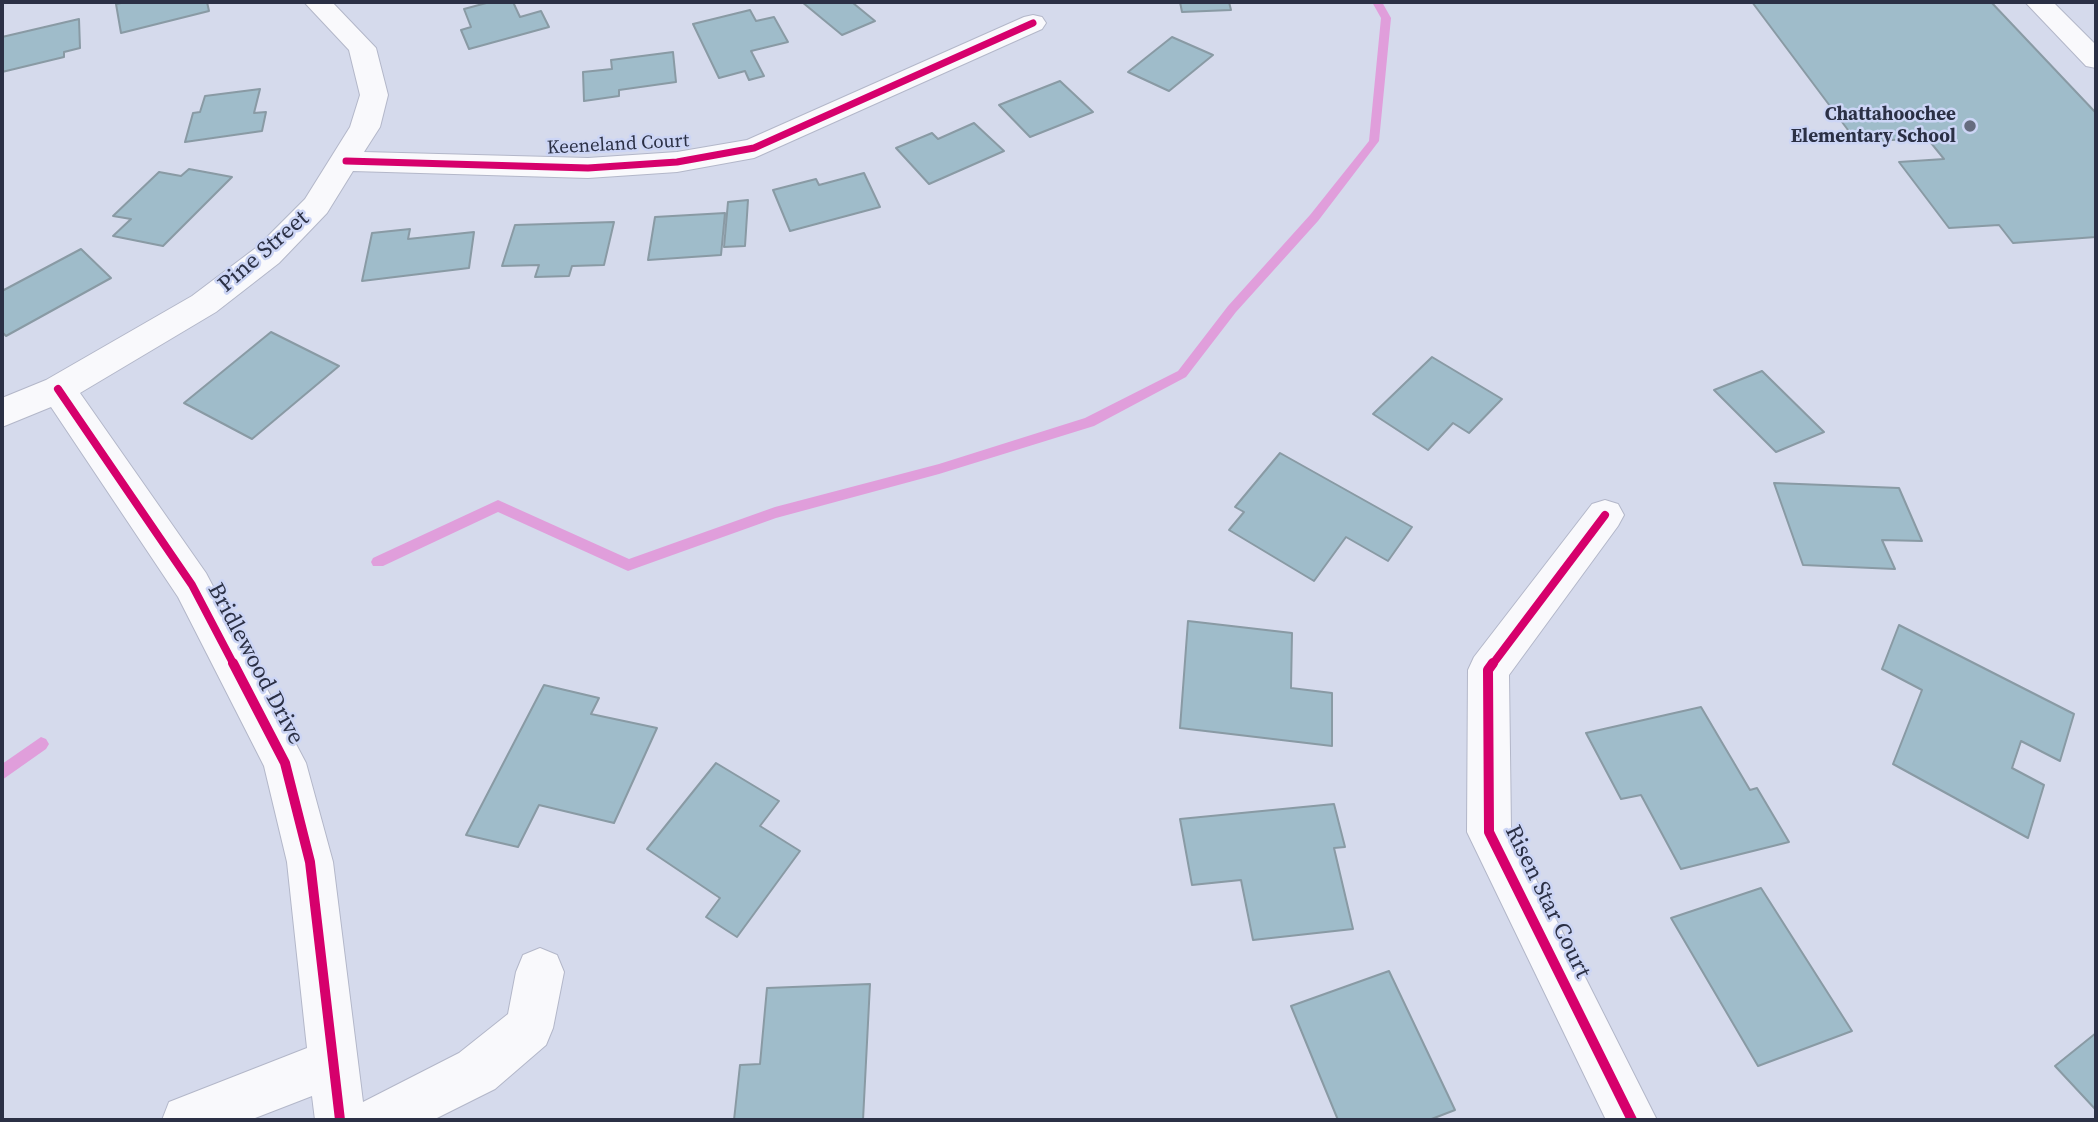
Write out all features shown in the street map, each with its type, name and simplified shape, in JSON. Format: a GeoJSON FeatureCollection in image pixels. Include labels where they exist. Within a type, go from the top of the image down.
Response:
{"type":"FeatureCollection","features":[{"type":"Feature","properties":{"kind":"street","name":"Pine Street"},"geometry":{"type":"LineString","coordinates":[[2,413],[58,389],[204,304],[268,255],[316,206],[365,127],[374,95],[362,48],[317,2]]}},
{"type":"Feature","properties":{"kind":"street"},"geometry":{"type":"LineString","coordinates":[[2038,2],[2096,60]]}},
{"type":"Feature","properties":{"kind":"street","name":"Keeneland Court"},"geometry":{"type":"LineString","coordinates":[[346,161],[588,168],[677,162],[754,148],[1033,23]]}},
{"type":"Feature","properties":{"kind":"street","name":"Bridlewood Drive"},"geometry":{"type":"LineString","coordinates":[[58,389],[192,585],[285,764],[310,862],[340,1120]]}},
{"type":"Feature","properties":{"kind":"street","name":"Risen Star Court"},"geometry":{"type":"LineString","coordinates":[[1605,515],[1488,670],[1489,832],[1632,1120]]}},
{"type":"Feature","properties":{"kind":"street"},"geometry":{"type":"LineString","coordinates":[[381,1120],[477,1071],[529,1028],[540,972]]}},
{"type":"Feature","properties":{"kind":"street"},"geometry":{"type":"LineString","coordinates":[[187,1120],[332,1063]]}},
{"type":"Feature","properties":{"kind":"building"},"geometry":{"type":"Polygon","coordinates":[[[207,2],[209,11],[121,33],[116,4],[207,2]]]}},
{"type":"Feature","properties":{"kind":"building"},"geometry":{"type":"Polygon","coordinates":[[[490,2],[513,2],[520,17],[541,11],[549,27],[469,49],[461,30],[471,27],[464,9],[490,2]]]}},
{"type":"Feature","properties":{"kind":"building"},"geometry":{"type":"Polygon","coordinates":[[[802,2],[857,2],[853,3],[875,21],[842,35],[802,2]]]}},
{"type":"Feature","properties":{"kind":"building"},"geometry":{"type":"Polygon","coordinates":[[[1180,2],[1229,2],[1231,10],[1182,12],[1180,2]]]}},
{"type":"Feature","properties":{"kind":"building","name":"Chattahoochee Elementary School"},"geometry":{"type":"Polygon","coordinates":[[[1752,2],[1991,2],[2096,113],[2096,237],[2013,243],[1999,225],[1949,228],[1899,162],[1944,159],[1927,138],[1857,142],[1752,2]]]}},
{"type":"Feature","properties":{"kind":"building"},"geometry":{"type":"Polygon","coordinates":[[[750,10],[756,21],[774,17],[788,42],[751,51],[764,76],[749,80],[745,71],[719,78],[693,24],[750,10]]]}},
{"type":"Feature","properties":{"kind":"building"},"geometry":{"type":"Polygon","coordinates":[[[79,19],[80,48],[64,52],[64,57],[2,72],[2,37],[79,19]]]}},
{"type":"Feature","properties":{"kind":"building"},"geometry":{"type":"Polygon","coordinates":[[[1172,37],[1213,55],[1169,91],[1128,72],[1172,37]]]}},
{"type":"Feature","properties":{"kind":"building"},"geometry":{"type":"Polygon","coordinates":[[[673,52],[676,82],[619,90],[619,96],[584,101],[583,72],[612,69],[611,60],[673,52]]]}},
{"type":"Feature","properties":{"kind":"building"},"geometry":{"type":"Polygon","coordinates":[[[1060,81],[1093,112],[1030,137],[999,105],[1060,81]]]}},
{"type":"Feature","properties":{"kind":"building"},"geometry":{"type":"Polygon","coordinates":[[[260,89],[254,113],[266,112],[262,131],[185,142],[193,113],[200,112],[205,96],[260,89]]]}},
{"type":"Feature","properties":{"kind":"building"},"geometry":{"type":"Polygon","coordinates":[[[974,123],[1004,151],[929,184],[896,148],[932,133],[938,139],[974,123]]]}},
{"type":"Feature","properties":{"kind":"building"},"geometry":{"type":"Polygon","coordinates":[[[189,169],[232,177],[163,246],[113,236],[131,219],[113,216],[159,172],[181,176],[189,169]]]}},
{"type":"Feature","properties":{"kind":"building"},"geometry":{"type":"Polygon","coordinates":[[[864,173],[880,207],[790,231],[773,190],[816,179],[819,185],[864,173]]]}},
{"type":"Feature","properties":{"kind":"building"},"geometry":{"type":"Polygon","coordinates":[[[748,200],[745,246],[724,247],[728,202],[748,200]]]}},
{"type":"Feature","properties":{"kind":"building"},"geometry":{"type":"Polygon","coordinates":[[[725,213],[721,255],[648,260],[655,217],[725,213]]]}},
{"type":"Feature","properties":{"kind":"building"},"geometry":{"type":"Polygon","coordinates":[[[614,222],[604,265],[572,266],[569,276],[535,277],[539,265],[502,266],[515,225],[614,222]]]}},
{"type":"Feature","properties":{"kind":"building"},"geometry":{"type":"Polygon","coordinates":[[[410,229],[408,239],[474,232],[469,268],[362,281],[372,233],[410,229]]]}},
{"type":"Feature","properties":{"kind":"building"},"geometry":{"type":"Polygon","coordinates":[[[81,249],[111,278],[6,336],[2,332],[2,291],[81,249]]]}},
{"type":"Feature","properties":{"kind":"building"},"geometry":{"type":"Polygon","coordinates":[[[271,332],[339,366],[252,439],[184,403],[271,332]]]}},
{"type":"Feature","properties":{"kind":"building"},"geometry":{"type":"Polygon","coordinates":[[[1432,357],[1502,399],[1469,433],[1453,423],[1428,450],[1373,414],[1432,357]]]}},
{"type":"Feature","properties":{"kind":"building"},"geometry":{"type":"Polygon","coordinates":[[[1762,371],[1824,432],[1776,452],[1714,390],[1762,371]]]}},
{"type":"Feature","properties":{"kind":"building"},"geometry":{"type":"Polygon","coordinates":[[[1280,453],[1412,527],[1388,561],[1346,537],[1314,581],[1229,530],[1244,512],[1235,507],[1280,453]]]}},
{"type":"Feature","properties":{"kind":"building"},"geometry":{"type":"Polygon","coordinates":[[[1774,483],[1899,488],[1922,541],[1882,540],[1895,569],[1803,565],[1774,483]]]}},
{"type":"Feature","properties":{"kind":"building"},"geometry":{"type":"Polygon","coordinates":[[[1188,621],[1292,633],[1291,688],[1332,693],[1332,746],[1180,728],[1188,621]]]}},
{"type":"Feature","properties":{"kind":"building"},"geometry":{"type":"Polygon","coordinates":[[[1899,625],[2074,714],[2060,761],[2021,741],[2012,768],[2044,785],[2028,838],[1893,764],[1922,690],[1882,669],[1899,625]]]}},
{"type":"Feature","properties":{"kind":"building"},"geometry":{"type":"Polygon","coordinates":[[[544,685],[599,698],[591,714],[657,728],[614,823],[539,805],[518,847],[466,835],[544,685]]]}},
{"type":"Feature","properties":{"kind":"building"},"geometry":{"type":"Polygon","coordinates":[[[1701,707],[1750,790],[1757,788],[1789,842],[1681,869],[1641,795],[1621,799],[1586,733],[1701,707]]]}},
{"type":"Feature","properties":{"kind":"building"},"geometry":{"type":"Polygon","coordinates":[[[716,763],[779,801],[760,826],[800,851],[737,937],[706,917],[720,898],[647,849],[716,763]]]}},
{"type":"Feature","properties":{"kind":"building"},"geometry":{"type":"Polygon","coordinates":[[[1334,804],[1345,847],[1334,848],[1353,929],[1253,940],[1241,880],[1192,885],[1180,819],[1334,804]]]}},
{"type":"Feature","properties":{"kind":"building"},"geometry":{"type":"Polygon","coordinates":[[[1761,888],[1852,1031],[1758,1066],[1671,918],[1761,888]]]}},
{"type":"Feature","properties":{"kind":"building"},"geometry":{"type":"Polygon","coordinates":[[[1389,971],[1455,1110],[1429,1120],[1338,1120],[1291,1006],[1389,971]]]}},
{"type":"Feature","properties":{"kind":"building"},"geometry":{"type":"Polygon","coordinates":[[[870,984],[863,1120],[734,1120],[740,1065],[760,1064],[767,988],[870,984]]]}},
{"type":"Feature","properties":{"kind":"building"},"geometry":{"type":"Polygon","coordinates":[[[2096,1033],[2096,1110],[2055,1066],[2096,1033]]]}},
{"type":"Feature","properties":{"kind":"waterway"},"geometry":{"type":"LineString","coordinates":[[378,562],[498,506],[628,565],[775,513],[939,469],[1089,422],[1182,374],[1232,309],[1314,218],[1374,141],[1386,18],[1377,2]]}},
{"type":"Feature","properties":{"kind":"waterway"},"geometry":{"type":"LineString","coordinates":[[2,773],[41,744]]}},
{"type":"Feature","properties":{"kind":"cycle path"},"geometry":{"type":"LineString","coordinates":[[346,161],[588,168],[677,162],[754,148],[1033,23]]}},
{"type":"Feature","properties":{"kind":"cycle path"},"geometry":{"type":"LineString","coordinates":[[58,389],[192,585],[285,763],[310,862],[340,1120]]}},
{"type":"Feature","properties":{"kind":"cycle path"},"geometry":{"type":"LineString","coordinates":[[1605,515],[1488,670],[1489,832],[1632,1120]]}},
{"type":"Feature","properties":{"kind":"place","name":"Chattahoochee Elementary School"},"geometry":{"type":"Point","coordinates":[1970,126]}}]}
